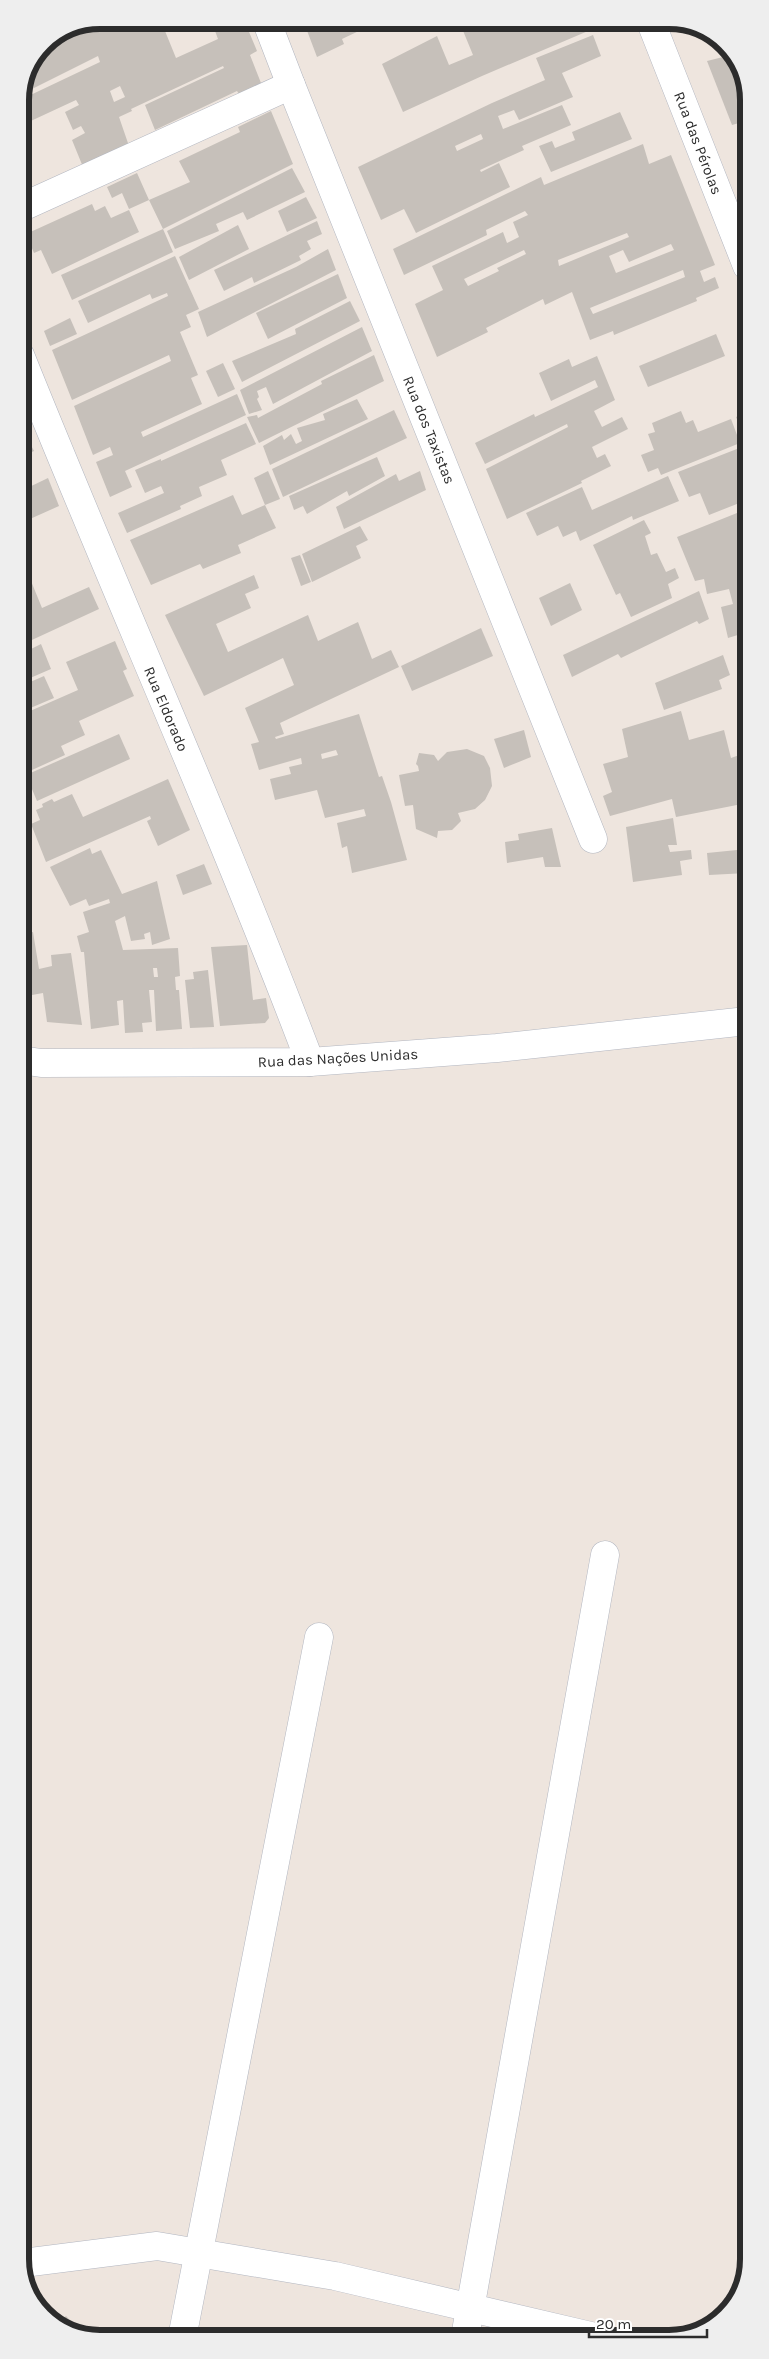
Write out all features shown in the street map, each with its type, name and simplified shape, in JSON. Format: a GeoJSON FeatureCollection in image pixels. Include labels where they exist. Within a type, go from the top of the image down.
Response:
{"type":"FeatureCollection","features":[{"type":"Feature","properties":{"kind":"street","name":"Rua dos Taxistas"},"geometry":{"type":"LineString","coordinates":[[269,29],[290,85],[593,840]]}},
{"type":"Feature","properties":{"kind":"street","name":"Rua das Pérolas"},"geometry":{"type":"LineString","coordinates":[[654,29],[740,248]]}},
{"type":"Feature","properties":{"kind":"street"},"geometry":{"type":"LineString","coordinates":[[29,204],[290,85]]}},
{"type":"Feature","properties":{"kind":"street","name":"Rua Eldorado"},"geometry":{"type":"LineString","coordinates":[[29,377],[84,514],[241,886],[310,1062]]}},
{"type":"Feature","properties":{"kind":"street","name":"Rua das Nações Unidas"},"geometry":{"type":"LineString","coordinates":[[29,1061],[41,1063],[310,1062],[497,1048],[740,1022]]}},
{"type":"Feature","properties":{"kind":"street"},"geometry":{"type":"LineString","coordinates":[[466,2330],[605,1555]]}},
{"type":"Feature","properties":{"kind":"street"},"geometry":{"type":"LineString","coordinates":[[184,2330],[319,1637]]}},
{"type":"Feature","properties":{"kind":"street"},"geometry":{"type":"LineString","coordinates":[[29,2262],[157,2246],[335,2276],[565,2330]]}},
{"type":"Feature","properties":{"kind":"building"},"geometry":{"type":"Polygon","coordinates":[[[100,29],[169,29],[165,31],[176,58],[218,39],[214,29],[248,29],[257,51],[250,55],[261,83],[239,94],[237,91],[155,130],[145,105],[224,68],[223,66],[131,109],[132,111],[119,117],[129,146],[83,167],[72,140],[85,133],[81,126],[73,130],[65,112],[79,105],[76,100],[29,122],[29,96],[100,62],[98,56],[30,90],[34,73],[41,60],[60,41],[86,30],[100,29]],[[120,86],[110,91],[114,102],[125,97],[120,86]]]}},
{"type":"Feature","properties":{"kind":"building"},"geometry":{"type":"Polygon","coordinates":[[[306,29],[363,29],[342,39],[344,44],[317,57],[306,29]]]}},
{"type":"Feature","properties":{"kind":"building"},"geometry":{"type":"Polygon","coordinates":[[[462,29],[593,29],[403,112],[382,64],[437,36],[449,65],[473,55],[462,29]]]}},
{"type":"Feature","properties":{"kind":"building"},"geometry":{"type":"Polygon","coordinates":[[[593,35],[601,56],[562,73],[573,97],[519,120],[514,110],[498,116],[503,129],[562,105],[571,125],[522,146],[524,150],[480,170],[481,172],[499,163],[510,187],[416,233],[404,209],[381,220],[358,167],[492,103],[545,80],[536,58],[593,35]],[[481,134],[455,146],[457,151],[483,139],[481,134]]]}},
{"type":"Feature","properties":{"kind":"building"},"geometry":{"type":"Polygon","coordinates":[[[725,56],[731,64],[740,91],[740,123],[732,125],[707,61],[725,56]]]}},
{"type":"Feature","properties":{"kind":"building"},"geometry":{"type":"Polygon","coordinates":[[[271,111],[293,164],[163,229],[149,200],[190,182],[179,161],[240,132],[238,127],[271,111]]]}},
{"type":"Feature","properties":{"kind":"building"},"geometry":{"type":"Polygon","coordinates":[[[620,112],[632,139],[551,172],[539,146],[552,141],[555,148],[575,140],[572,132],[620,112]]]}},
{"type":"Feature","properties":{"kind":"building"},"geometry":{"type":"Polygon","coordinates":[[[643,144],[649,164],[671,155],[715,265],[700,271],[704,282],[715,277],[719,288],[696,298],[697,301],[614,335],[613,331],[590,340],[572,292],[545,305],[543,299],[486,328],[488,332],[437,357],[415,304],[443,290],[432,266],[503,232],[507,243],[519,237],[513,222],[528,215],[525,211],[486,230],[487,235],[404,275],[393,249],[541,177],[544,185],[643,144]],[[627,233],[558,260],[559,266],[629,237],[627,233]],[[671,244],[629,262],[623,250],[609,256],[616,273],[674,250],[671,244]],[[524,250],[464,279],[468,286],[499,271],[497,268],[526,254],[524,250]],[[683,270],[590,308],[593,314],[685,277],[683,270]]]}},
{"type":"Feature","properties":{"kind":"building"},"geometry":{"type":"Polygon","coordinates":[[[292,168],[305,192],[247,220],[243,212],[216,224],[219,231],[175,249],[167,231],[292,168]]]}},
{"type":"Feature","properties":{"kind":"building"},"geometry":{"type":"Polygon","coordinates":[[[137,173],[149,200],[129,209],[122,193],[112,198],[107,187],[137,173]]]}},
{"type":"Feature","properties":{"kind":"building"},"geometry":{"type":"Polygon","coordinates":[[[306,197],[317,218],[287,232],[278,211],[306,197]]]}},
{"type":"Feature","properties":{"kind":"building"},"geometry":{"type":"Polygon","coordinates":[[[92,204],[95,211],[105,206],[111,218],[129,210],[139,232],[52,274],[41,250],[34,253],[29,241],[29,233],[92,204]]]}},
{"type":"Feature","properties":{"kind":"building"},"geometry":{"type":"Polygon","coordinates":[[[317,221],[322,234],[307,241],[311,249],[299,256],[301,260],[254,283],[252,277],[224,291],[214,270],[317,221]]]}},
{"type":"Feature","properties":{"kind":"building"},"geometry":{"type":"Polygon","coordinates":[[[238,225],[249,249],[189,280],[179,257],[238,225]]]}},
{"type":"Feature","properties":{"kind":"building"},"geometry":{"type":"Polygon","coordinates":[[[163,229],[173,252],[72,300],[61,275],[163,229]]]}},
{"type":"Feature","properties":{"kind":"building"},"geometry":{"type":"Polygon","coordinates":[[[328,249],[336,270],[207,337],[198,312],[296,267],[328,249]]]}},
{"type":"Feature","properties":{"kind":"building"},"geometry":{"type":"Polygon","coordinates":[[[175,256],[199,309],[186,315],[191,327],[180,332],[198,375],[191,378],[202,404],[141,432],[143,437],[237,394],[246,415],[125,471],[132,487],[110,497],[96,462],[113,455],[110,447],[93,455],[74,406],[171,361],[169,355],[72,400],[52,350],[168,296],[167,293],[152,299],[150,294],[88,323],[78,301],[175,256]]]}},
{"type":"Feature","properties":{"kind":"building"},"geometry":{"type":"Polygon","coordinates":[[[338,274],[347,298],[268,339],[256,313],[338,274]]]}},
{"type":"Feature","properties":{"kind":"building"},"geometry":{"type":"Polygon","coordinates":[[[350,301],[360,321],[242,382],[232,361],[296,334],[295,329],[350,301]]]}},
{"type":"Feature","properties":{"kind":"building"},"geometry":{"type":"Polygon","coordinates":[[[70,318],[77,334],[50,346],[44,331],[70,318]]]}},
{"type":"Feature","properties":{"kind":"building"},"geometry":{"type":"Polygon","coordinates":[[[362,327],[372,351],[273,404],[266,387],[257,391],[259,397],[257,399],[262,410],[249,414],[240,390],[362,327]]]}},
{"type":"Feature","properties":{"kind":"building"},"geometry":{"type":"Polygon","coordinates":[[[716,334],[725,356],[648,387],[639,366],[716,334]]]}},
{"type":"Feature","properties":{"kind":"building"},"geometry":{"type":"Polygon","coordinates":[[[374,355],[384,381],[259,443],[247,417],[257,415],[258,418],[322,384],[321,381],[374,355]]]}},
{"type":"Feature","properties":{"kind":"building"},"geometry":{"type":"Polygon","coordinates":[[[597,356],[615,400],[594,411],[602,427],[622,417],[628,429],[592,447],[597,458],[605,454],[611,466],[581,481],[582,483],[507,519],[486,469],[568,427],[567,424],[485,464],[475,443],[534,414],[535,417],[598,387],[595,380],[551,401],[539,373],[569,359],[572,367],[597,356]]]}},
{"type":"Feature","properties":{"kind":"building"},"geometry":{"type":"Polygon","coordinates":[[[223,363],[235,389],[218,397],[206,371],[223,363]]]}},
{"type":"Feature","properties":{"kind":"building"},"geometry":{"type":"Polygon","coordinates":[[[357,399],[368,419],[270,465],[263,446],[282,435],[284,440],[291,434],[296,444],[302,441],[297,428],[325,420],[323,414],[357,399]]]}},
{"type":"Feature","properties":{"kind":"building"},"geometry":{"type":"Polygon","coordinates":[[[394,410],[407,438],[283,497],[272,469],[394,410]]]}},
{"type":"Feature","properties":{"kind":"building"},"geometry":{"type":"Polygon","coordinates":[[[681,411],[686,423],[693,420],[698,432],[731,419],[740,443],[661,475],[658,468],[648,472],[641,455],[654,450],[648,434],[655,432],[652,423],[681,411]]]}},
{"type":"Feature","properties":{"kind":"building"},"geometry":{"type":"Polygon","coordinates":[[[740,415],[740,426],[736,417],[740,415]]]}},
{"type":"Feature","properties":{"kind":"building"},"geometry":{"type":"Polygon","coordinates":[[[246,423],[256,444],[221,460],[227,475],[199,487],[202,496],[180,506],[181,509],[127,533],[118,513],[164,493],[161,486],[145,493],[135,470],[161,459],[161,461],[246,423]]]}},
{"type":"Feature","properties":{"kind":"building"},"geometry":{"type":"Polygon","coordinates":[[[29,441],[34,451],[29,453],[29,441]]]}},
{"type":"Feature","properties":{"kind":"building"},"geometry":{"type":"Polygon","coordinates":[[[740,448],[740,503],[709,515],[700,493],[689,497],[678,472],[740,448]]]}},
{"type":"Feature","properties":{"kind":"building"},"geometry":{"type":"Polygon","coordinates":[[[377,457],[385,476],[349,496],[347,491],[307,514],[303,506],[294,510],[289,496],[377,457]]]}},
{"type":"Feature","properties":{"kind":"building"},"geometry":{"type":"Polygon","coordinates":[[[268,471],[280,499],[265,505],[254,478],[268,471]]]}},
{"type":"Feature","properties":{"kind":"building"},"geometry":{"type":"Polygon","coordinates":[[[420,471],[426,490],[344,529],[336,507],[396,474],[399,481],[420,471]]]}},
{"type":"Feature","properties":{"kind":"building"},"geometry":{"type":"Polygon","coordinates":[[[668,476],[679,501],[633,520],[632,516],[580,541],[576,531],[563,537],[558,526],[537,536],[526,513],[582,487],[592,510],[668,476]]]}},
{"type":"Feature","properties":{"kind":"building"},"geometry":{"type":"Polygon","coordinates":[[[48,478],[59,506],[29,519],[29,487],[48,478]]]}},
{"type":"Feature","properties":{"kind":"building"},"geometry":{"type":"Polygon","coordinates":[[[233,495],[242,515],[265,505],[276,528],[238,545],[241,553],[203,569],[200,564],[151,585],[130,540],[233,495]]]}},
{"type":"Feature","properties":{"kind":"building"},"geometry":{"type":"Polygon","coordinates":[[[740,512],[740,634],[728,638],[721,607],[733,604],[729,589],[707,594],[704,579],[695,581],[677,537],[740,512]]]}},
{"type":"Feature","properties":{"kind":"building"},"geometry":{"type":"Polygon","coordinates":[[[644,520],[651,533],[645,536],[651,555],[657,553],[666,572],[675,568],[679,578],[668,584],[672,598],[631,617],[620,593],[616,595],[593,545],[644,520]]]}},
{"type":"Feature","properties":{"kind":"building"},"geometry":{"type":"Polygon","coordinates":[[[360,526],[368,540],[356,546],[361,558],[312,582],[302,554],[360,526]]]}},
{"type":"Feature","properties":{"kind":"building"},"geometry":{"type":"Polygon","coordinates":[[[300,555],[311,582],[301,586],[291,558],[300,555]]]}},
{"type":"Feature","properties":{"kind":"building"},"geometry":{"type":"Polygon","coordinates":[[[254,575],[259,588],[245,594],[251,608],[216,624],[228,652],[308,615],[318,641],[358,622],[372,659],[391,650],[399,667],[280,723],[284,734],[275,737],[276,739],[359,714],[379,777],[382,776],[391,802],[407,860],[352,873],[347,846],[342,848],[337,823],[366,816],[364,809],[325,818],[317,790],[275,800],[270,779],[291,774],[289,767],[302,764],[301,758],[259,770],[251,744],[259,742],[245,708],[294,685],[283,658],[204,696],[165,615],[254,575]],[[336,750],[321,754],[322,759],[338,755],[336,750]]]}},
{"type":"Feature","properties":{"kind":"building"},"geometry":{"type":"Polygon","coordinates":[[[31,581],[42,608],[89,587],[99,609],[29,641],[29,582],[31,581]]]}},
{"type":"Feature","properties":{"kind":"building"},"geometry":{"type":"Polygon","coordinates":[[[570,583],[582,610],[551,626],[539,598],[570,583]]]}},
{"type":"Feature","properties":{"kind":"building"},"geometry":{"type":"Polygon","coordinates":[[[699,591],[709,619],[699,624],[697,621],[621,658],[618,654],[572,677],[563,655],[699,591]]]}},
{"type":"Feature","properties":{"kind":"building"},"geometry":{"type":"Polygon","coordinates":[[[481,628],[493,656],[412,691],[401,666],[481,628]]]}},
{"type":"Feature","properties":{"kind":"building"},"geometry":{"type":"Polygon","coordinates":[[[115,641],[127,669],[123,671],[134,696],[79,721],[85,735],[61,746],[65,755],[29,771],[29,711],[78,690],[66,662],[115,641]]]}},
{"type":"Feature","properties":{"kind":"building"},"geometry":{"type":"Polygon","coordinates":[[[41,644],[51,669],[29,679],[29,650],[41,644]]]}},
{"type":"Feature","properties":{"kind":"building"},"geometry":{"type":"Polygon","coordinates":[[[723,655],[730,675],[719,680],[722,689],[664,710],[655,683],[723,655]]]}},
{"type":"Feature","properties":{"kind":"building"},"geometry":{"type":"Polygon","coordinates":[[[44,676],[54,698],[29,709],[29,683],[44,676]]]}},
{"type":"Feature","properties":{"kind":"building"},"geometry":{"type":"Polygon","coordinates":[[[681,711],[689,740],[724,730],[731,758],[740,755],[740,804],[676,817],[672,799],[610,816],[603,796],[612,792],[603,764],[628,757],[622,729],[681,711]]]}},
{"type":"Feature","properties":{"kind":"building"},"geometry":{"type":"Polygon","coordinates":[[[524,730],[531,757],[504,768],[494,739],[524,730]]]}},
{"type":"Feature","properties":{"kind":"building"},"geometry":{"type":"Polygon","coordinates":[[[119,734],[130,759],[37,801],[29,782],[29,774],[119,734]]]}},
{"type":"Feature","properties":{"kind":"building"},"geometry":{"type":"Polygon","coordinates":[[[467,749],[484,756],[490,768],[492,786],[485,800],[475,809],[458,813],[461,821],[452,830],[438,831],[437,838],[416,829],[413,805],[405,806],[399,775],[419,771],[416,764],[419,753],[434,755],[438,761],[447,752],[467,749]]]}},
{"type":"Feature","properties":{"kind":"building"},"geometry":{"type":"Polygon","coordinates":[[[168,779],[190,830],[158,846],[147,821],[151,819],[150,816],[46,862],[31,824],[40,820],[36,810],[43,807],[42,804],[52,799],[54,802],[72,794],[83,817],[168,779]]]}},
{"type":"Feature","properties":{"kind":"building"},"geometry":{"type":"Polygon","coordinates":[[[673,818],[677,845],[668,845],[670,852],[691,850],[692,859],[680,861],[682,875],[633,882],[626,827],[673,818]]]}},
{"type":"Feature","properties":{"kind":"building"},"geometry":{"type":"Polygon","coordinates":[[[552,828],[561,867],[545,867],[543,857],[507,863],[505,842],[519,840],[518,834],[552,828]]]}},
{"type":"Feature","properties":{"kind":"building"},"geometry":{"type":"Polygon","coordinates":[[[90,848],[92,854],[101,850],[122,894],[157,881],[170,939],[152,945],[150,932],[144,934],[145,939],[131,941],[125,916],[115,921],[123,950],[178,948],[180,976],[175,977],[176,990],[179,990],[182,1029],[156,1031],[154,990],[149,990],[152,1022],[142,1023],[143,1032],[125,1033],[123,1000],[117,1001],[119,1025],[91,1029],[84,952],[81,952],[77,936],[89,932],[83,912],[110,903],[109,899],[89,906],[86,899],[70,906],[50,867],[90,848]],[[153,968],[154,977],[158,977],[157,968],[153,968]]]}},
{"type":"Feature","properties":{"kind":"building"},"geometry":{"type":"Polygon","coordinates":[[[740,850],[740,873],[709,875],[707,853],[740,850]]]}},
{"type":"Feature","properties":{"kind":"building"},"geometry":{"type":"Polygon","coordinates":[[[204,864],[212,884],[183,895],[176,875],[204,864]]]}},
{"type":"Feature","properties":{"kind":"building"},"geometry":{"type":"Polygon","coordinates":[[[33,932],[39,969],[52,966],[51,955],[71,953],[82,1025],[47,1022],[43,993],[29,996],[29,933],[33,932]]]}},
{"type":"Feature","properties":{"kind":"building"},"geometry":{"type":"Polygon","coordinates":[[[247,945],[253,1000],[266,998],[269,1018],[265,1023],[220,1026],[211,947],[247,945]]]}},
{"type":"Feature","properties":{"kind":"building"},"geometry":{"type":"Polygon","coordinates":[[[208,970],[214,1027],[190,1028],[185,980],[194,979],[193,972],[208,970]]]}},
{"type":"Feature","properties":{"kind":"building"},"geometry":{"type":"Polygon","coordinates":[[[66,2316],[75,2326],[73,2325],[63,2319],[66,2316]]]}}]}
